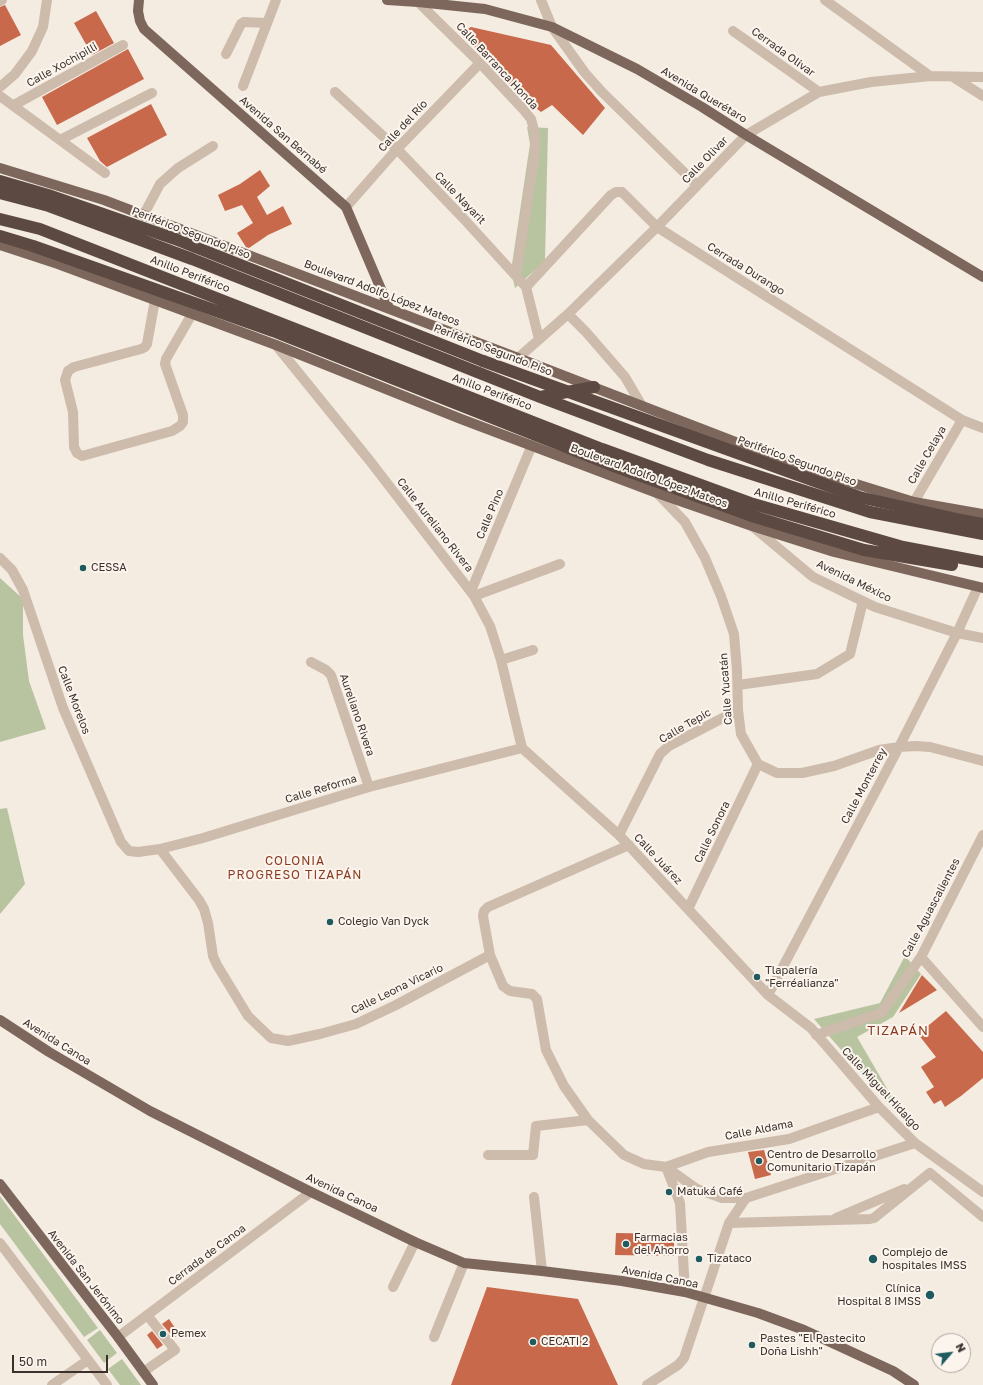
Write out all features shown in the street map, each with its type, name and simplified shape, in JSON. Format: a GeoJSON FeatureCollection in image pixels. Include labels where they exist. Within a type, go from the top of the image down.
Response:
{"type":"FeatureCollection","features":[{"type":"Feature","properties":{"kind":"highway","name":"Periférico Segundo Piso"},"geometry":{"type":"LineString","coordinates":[[0,181],[48,195],[175,239],[482,361],[859,497],[983,524]]}},
{"type":"Feature","properties":{"kind":"highway","name":"Anillo Periférico"},"geometry":{"type":"LineString","coordinates":[[0,193],[49,206],[192,259],[540,397],[708,460],[870,512],[983,534]]}},
{"type":"Feature","properties":{"kind":"highway","name":"Anillo Periférico"},"geometry":{"type":"LineString","coordinates":[[0,219],[40,229],[602,449],[750,503],[903,547],[983,562]]}},
{"type":"Feature","properties":{"kind":"highway"},"geometry":{"type":"LineString","coordinates":[[0,236],[34,246],[273,331],[611,465],[755,517],[864,550],[983,570]]}},
{"type":"Feature","properties":{"kind":"highway"},"geometry":{"type":"LineString","coordinates":[[540,397],[594,387]]}},
{"type":"Feature","properties":{"kind":"main road","name":"Avenida San Bernabé"},"geometry":{"type":"LineString","coordinates":[[139,0],[138,11],[140,21],[144,29],[346,206],[389,308]]}},
{"type":"Feature","properties":{"kind":"main road","name":"Avenida Querétaro"},"geometry":{"type":"LineString","coordinates":[[387,0],[485,9],[552,27],[637,69],[702,106],[746,135],[983,277]]}},
{"type":"Feature","properties":{"kind":"main road","name":"Boulevard Adolfo López Mateos"},"geometry":{"type":"LineString","coordinates":[[0,168],[104,200],[389,308],[794,465],[914,502],[983,514]]}},
{"type":"Feature","properties":{"kind":"main road","name":"Boulevard Adolfo López Mateos"},"geometry":{"type":"LineString","coordinates":[[0,245],[58,264],[276,345],[454,416],[657,493],[752,526],[834,552],[980,587]]}},
{"type":"Feature","properties":{"kind":"main road","name":"Avenida Canoa"},"geometry":{"type":"LineString","coordinates":[[0,1020],[49,1052],[150,1112],[311,1192],[415,1242],[464,1263],[542,1270],[622,1281],[685,1292],[758,1313],[804,1330],[893,1371],[914,1385]]}},
{"type":"Feature","properties":{"kind":"main road","name":"Avenida San Jerónimo"},"geometry":{"type":"LineString","coordinates":[[0,1184],[118,1337],[153,1385]]}},
{"type":"Feature","properties":{"kind":"street"},"geometry":{"type":"LineString","coordinates":[[0,87],[15,74],[32,51],[43,26],[47,0]]}},
{"type":"Feature","properties":{"kind":"street"},"geometry":{"type":"LineString","coordinates":[[243,86],[276,0]]}},
{"type":"Feature","properties":{"kind":"street"},"geometry":{"type":"LineString","coordinates":[[541,0],[552,27],[585,72],[602,92],[697,185]]}},
{"type":"Feature","properties":{"kind":"street"},"geometry":{"type":"LineString","coordinates":[[825,0],[930,76]]}},
{"type":"Feature","properties":{"kind":"street","name":"Calle Barranca Honda"},"geometry":{"type":"LineString","coordinates":[[418,2],[480,63],[531,119],[535,134],[535,152],[516,275]]}},
{"type":"Feature","properties":{"kind":"street"},"geometry":{"type":"LineString","coordinates":[[226,54],[241,24],[244,22],[267,23]]}},
{"type":"Feature","properties":{"kind":"street","name":"Cerrada Olivar"},"geometry":{"type":"LineString","coordinates":[[733,30],[819,92]]}},
{"type":"Feature","properties":{"kind":"street","name":"Calle Xochipilli"},"geometry":{"type":"LineString","coordinates":[[14,105],[122,45]]}},
{"type":"Feature","properties":{"kind":"street","name":"Calle del Río"},"geometry":{"type":"LineString","coordinates":[[346,206],[397,149],[480,63]]}},
{"type":"Feature","properties":{"kind":"street","name":"Calle Olivar"},"geometry":{"type":"LineString","coordinates":[[518,358],[568,314],[657,227],[746,135],[819,92],[871,82],[930,76],[983,77]]}},
{"type":"Feature","properties":{"kind":"street"},"geometry":{"type":"LineString","coordinates":[[953,77],[983,96]]}},
{"type":"Feature","properties":{"kind":"street","name":"Calle Nayarit"},"geometry":{"type":"LineString","coordinates":[[335,92],[397,149],[526,287],[539,339]]}},
{"type":"Feature","properties":{"kind":"street"},"geometry":{"type":"LineString","coordinates":[[60,140],[152,93]]}},
{"type":"Feature","properties":{"kind":"street"},"geometry":{"type":"LineString","coordinates":[[0,96],[105,173]]}},
{"type":"Feature","properties":{"kind":"street"},"geometry":{"type":"LineString","coordinates":[[143,216],[160,184],[178,168],[213,146]]}},
{"type":"Feature","properties":{"kind":"street","name":"Cerrada Durango"},"geometry":{"type":"LineString","coordinates":[[526,287],[611,195],[616,192],[622,192],[657,227],[962,420],[983,428]]}},
{"type":"Feature","properties":{"kind":"street"},"geometry":{"type":"LineString","coordinates":[[156,300],[147,344],[145,347],[74,367],[68,371],[65,380],[73,412],[74,447],[77,453],[82,456],[172,431],[180,426],[183,422],[184,415],[165,364],[166,359],[192,314]]}},
{"type":"Feature","properties":{"kind":"street"},"geometry":{"type":"LineString","coordinates":[[568,314],[586,332],[625,377],[642,406]]}},
{"type":"Feature","properties":{"kind":"street","name":"Calle Aureliano Rivera"},"geometry":{"type":"LineString","coordinates":[[276,345],[370,461],[472,594],[490,626],[501,660],[522,748]]}},
{"type":"Feature","properties":{"kind":"street","name":"Calle Celaya"},"geometry":{"type":"LineString","coordinates":[[914,502],[962,420]]}},
{"type":"Feature","properties":{"kind":"street","name":"Calle Pino"},"geometry":{"type":"LineString","coordinates":[[472,594],[532,445]]}},
{"type":"Feature","properties":{"kind":"street","name":"Calle Yucatán"},"geometry":{"type":"LineString","coordinates":[[657,493],[685,522],[705,558],[721,596],[734,634],[738,685],[738,710],[741,734],[758,764]]}},
{"type":"Feature","properties":{"kind":"street","name":"Avenida México"},"geometry":{"type":"LineString","coordinates":[[752,526],[813,577],[875,607],[957,633],[983,638]]}},
{"type":"Feature","properties":{"kind":"street","name":"Calle Morelos"},"geometry":{"type":"LineString","coordinates":[[0,558],[12,570],[24,590],[63,708],[121,842],[129,851]]}},
{"type":"Feature","properties":{"kind":"street"},"geometry":{"type":"LineString","coordinates":[[472,594],[560,564]]}},
{"type":"Feature","properties":{"kind":"street","name":"Calle Monterrey"},"geometry":{"type":"LineString","coordinates":[[768,994],[899,747],[980,587]]}},
{"type":"Feature","properties":{"kind":"street"},"geometry":{"type":"LineString","coordinates":[[738,685],[817,674],[850,654],[863,601]]}},
{"type":"Feature","properties":{"kind":"street"},"geometry":{"type":"LineString","coordinates":[[501,660],[533,650]]}},
{"type":"Feature","properties":{"kind":"street","name":"Aureliano Rivera"},"geometry":{"type":"LineString","coordinates":[[311,662],[326,670],[331,675],[369,787]]}},
{"type":"Feature","properties":{"kind":"street","name":"Calle Tepic"},"geometry":{"type":"LineString","coordinates":[[619,835],[660,754],[669,746],[738,710]]}},
{"type":"Feature","properties":{"kind":"street"},"geometry":{"type":"LineString","coordinates":[[758,764],[777,773],[802,773],[834,766],[869,753],[899,747],[916,746],[930,747],[983,761]]}},
{"type":"Feature","properties":{"kind":"street","name":"Calle Reforma"},"geometry":{"type":"LineString","coordinates":[[129,851],[138,852],[160,849],[203,838],[369,787],[522,748]]}},
{"type":"Feature","properties":{"kind":"street","name":"Calle Juárez"},"geometry":{"type":"LineString","coordinates":[[522,748],[619,835],[768,994]]}},
{"type":"Feature","properties":{"kind":"street","name":"Calle Sonora"},"geometry":{"type":"LineString","coordinates":[[688,909],[758,764]]}},
{"type":"Feature","properties":{"kind":"street","name":"Calle Aguascalientes"},"geometry":{"type":"LineString","coordinates":[[816,1034],[881,1014],[921,957],[983,835]]}},
{"type":"Feature","properties":{"kind":"street"},"geometry":{"type":"LineString","coordinates":[[629,845],[488,907],[484,911],[483,916],[490,955],[503,986],[510,991],[532,994],[537,999],[546,1050],[564,1086],[588,1120],[624,1155],[644,1164],[666,1167],[697,1189],[722,1198],[746,1198],[915,1143]]}},
{"type":"Feature","properties":{"kind":"street","name":"Calle Leona Vicario"},"geometry":{"type":"LineString","coordinates":[[160,849],[199,900],[204,909],[208,923],[213,956],[217,965],[248,1016],[271,1038],[288,1042],[356,1024],[396,1006],[490,955]]}},
{"type":"Feature","properties":{"kind":"street"},"geometry":{"type":"LineString","coordinates":[[921,957],[983,1027]]}},
{"type":"Feature","properties":{"kind":"street","name":"Calle Miguel Hidalgo"},"geometry":{"type":"LineString","coordinates":[[768,994],[811,1028],[879,1107],[915,1143],[983,1192]]}},
{"type":"Feature","properties":{"kind":"street","name":"Calle Aldama"},"geometry":{"type":"LineString","coordinates":[[666,1167],[708,1152],[788,1139],[879,1107]]}},
{"type":"Feature","properties":{"kind":"street"},"geometry":{"type":"LineString","coordinates":[[488,1154],[533,1155],[536,1126],[588,1120]]}},
{"type":"Feature","properties":{"kind":"street"},"geometry":{"type":"LineString","coordinates":[[666,1167],[680,1203],[685,1292]]}},
{"type":"Feature","properties":{"kind":"street"},"geometry":{"type":"LineString","coordinates":[[729,1223],[870,1219],[874,1218],[930,1173],[983,1217]]}},
{"type":"Feature","properties":{"kind":"street"},"geometry":{"type":"LineString","coordinates":[[830,1221],[917,1184]]}},
{"type":"Feature","properties":{"kind":"street","name":"Cerrada de Canoa"},"geometry":{"type":"LineString","coordinates":[[118,1337],[311,1192]]}},
{"type":"Feature","properties":{"kind":"street"},"geometry":{"type":"LineString","coordinates":[[534,1198],[542,1270]]}},
{"type":"Feature","properties":{"kind":"street"},"geometry":{"type":"LineString","coordinates":[[647,1385],[678,1365],[684,1358],[729,1223],[746,1198]]}},
{"type":"Feature","properties":{"kind":"street"},"geometry":{"type":"LineString","coordinates":[[393,1287],[415,1242]]}},
{"type":"Feature","properties":{"kind":"street"},"geometry":{"type":"LineString","coordinates":[[0,1243],[107,1385]]}},
{"type":"Feature","properties":{"kind":"street"},"geometry":{"type":"LineString","coordinates":[[434,1338],[464,1263]]}},
{"type":"Feature","properties":{"kind":"street"},"geometry":{"type":"LineString","coordinates":[[143,1372],[175,1350],[147,1315]]}},
{"type":"Feature","properties":{"kind":"street"},"geometry":{"type":"LineString","coordinates":[[52,1385],[88,1360]]}},
{"type":"Feature","properties":{"kind":"green space"},"geometry":{"type":"Polygon","coordinates":[[[527,127],[548,128],[545,261],[515,288],[511,271],[530,144],[527,127]]]}},
{"type":"Feature","properties":{"kind":"green space"},"geometry":{"type":"Polygon","coordinates":[[[0,578],[23,599],[23,635],[29,681],[46,729],[0,742],[0,578]]]}},
{"type":"Feature","properties":{"kind":"green space"},"geometry":{"type":"Polygon","coordinates":[[[7,808],[25,884],[0,914],[0,809],[7,808]]]}},
{"type":"Feature","properties":{"kind":"green space"},"geometry":{"type":"Polygon","coordinates":[[[905,956],[921,974],[893,1017],[857,1037],[910,1128],[814,1019],[880,1003],[905,956]]]}},
{"type":"Feature","properties":{"kind":"green space"},"geometry":{"type":"Polygon","coordinates":[[[0,1196],[98,1328],[84,1337],[0,1224],[0,1196]]]}},
{"type":"Feature","properties":{"kind":"green space"},"geometry":{"type":"Polygon","coordinates":[[[100,1330],[117,1353],[104,1363],[87,1340],[100,1330]]]}},
{"type":"Feature","properties":{"kind":"green space"},"geometry":{"type":"Polygon","coordinates":[[[122,1359],[141,1385],[120,1385],[108,1369],[122,1359]]]}},
{"type":"Feature","properties":{"kind":"building"},"geometry":{"type":"Polygon","coordinates":[[[5,5],[21,35],[0,46],[0,7],[5,5]]]}},
{"type":"Feature","properties":{"kind":"building"},"geometry":{"type":"Polygon","coordinates":[[[96,11],[114,43],[92,55],[74,23],[96,11]]]}},
{"type":"Feature","properties":{"kind":"building"},"geometry":{"type":"Polygon","coordinates":[[[471,27],[551,45],[605,108],[583,135],[552,105],[541,112],[518,94],[470,42],[466,30],[471,27]]]}},
{"type":"Feature","properties":{"kind":"building"},"geometry":{"type":"Polygon","coordinates":[[[128,49],[144,79],[57,125],[42,97],[128,49]]]}},
{"type":"Feature","properties":{"kind":"building"},"geometry":{"type":"Polygon","coordinates":[[[151,104],[167,135],[107,167],[100,161],[87,138],[151,104]]]}},
{"type":"Feature","properties":{"kind":"building"},"geometry":{"type":"Polygon","coordinates":[[[260,170],[270,186],[257,197],[267,215],[283,206],[292,224],[268,235],[249,248],[246,247],[237,233],[253,223],[242,205],[225,211],[218,195],[240,184],[260,170]]]}},
{"type":"Feature","properties":{"kind":"building"},"geometry":{"type":"Polygon","coordinates":[[[922,975],[937,990],[899,1013],[922,975]]]}},
{"type":"Feature","properties":{"kind":"building"},"geometry":{"type":"Polygon","coordinates":[[[946,1011],[983,1052],[983,1078],[945,1107],[941,1100],[934,1104],[926,1092],[934,1087],[921,1067],[936,1057],[918,1034],[946,1011]]]}},
{"type":"Feature","properties":{"kind":"building","name":"Centro de Desarrollo Comunitario Tizapán"},"geometry":{"type":"Polygon","coordinates":[[[764,1150],[771,1175],[755,1179],[748,1152],[764,1150]]]}},
{"type":"Feature","properties":{"kind":"building"},"geometry":{"type":"Polygon","coordinates":[[[616,1233],[674,1234],[674,1256],[615,1255],[616,1233]]]}},
{"type":"Feature","properties":{"kind":"building","name":"CECATI 2"},"geometry":{"type":"Polygon","coordinates":[[[487,1287],[578,1299],[618,1385],[451,1385],[487,1287]]]}},
{"type":"Feature","properties":{"kind":"building"},"geometry":{"type":"Polygon","coordinates":[[[169,1319],[179,1334],[174,1338],[162,1324],[169,1319]]]}},
{"type":"Feature","properties":{"kind":"building"},"geometry":{"type":"Polygon","coordinates":[[[152,1331],[163,1345],[157,1349],[147,1335],[152,1331]]]}},
{"type":"Feature","properties":{"kind":"place","name":"CESSA"},"geometry":{"type":"Point","coordinates":[83,568]}},
{"type":"Feature","properties":{"kind":"place","name":"Colegio Van Dyck"},"geometry":{"type":"Point","coordinates":[330,922]}},
{"type":"Feature","properties":{"kind":"place","name":"Tlapalería \"Ferréalianza\""},"geometry":{"type":"Point","coordinates":[757,977]}},
{"type":"Feature","properties":{"kind":"place","name":"Centro de Desarrollo Comunitario Tizapán"},"geometry":{"type":"Point","coordinates":[759,1161]}},
{"type":"Feature","properties":{"kind":"place","name":"Matuká Café"},"geometry":{"type":"Point","coordinates":[669,1192]}},
{"type":"Feature","properties":{"kind":"place","name":"Farmacias del Ahorro"},"geometry":{"type":"Point","coordinates":[626,1244]}},
{"type":"Feature","properties":{"kind":"place","name":"Tizataco"},"geometry":{"type":"Point","coordinates":[699,1259]}},
{"type":"Feature","properties":{"kind":"place","name":"Complejo de hospitales IMSS"},"geometry":{"type":"Point","coordinates":[873,1259]}},
{"type":"Feature","properties":{"kind":"place","name":"Clínica Hospital 8 IMSS"},"geometry":{"type":"Point","coordinates":[930,1295]}},
{"type":"Feature","properties":{"kind":"place","name":"Pemex"},"geometry":{"type":"Point","coordinates":[163,1334]}},
{"type":"Feature","properties":{"kind":"place","name":"CECATI 2"},"geometry":{"type":"Point","coordinates":[533,1342]}},
{"type":"Feature","properties":{"kind":"place","name":"Pastes \"El Pastecito Doña Lishh\""},"geometry":{"type":"Point","coordinates":[752,1345]}},
{"type":"Feature","properties":{"kind":"district","name":"COLONIA PROGRESO TIZAPÁN"},"geometry":{"type":"Point","coordinates":[295,868]}},
{"type":"Feature","properties":{"kind":"district","name":"TIZAPÁN"},"geometry":{"type":"Point","coordinates":[898,1031]}}]}
